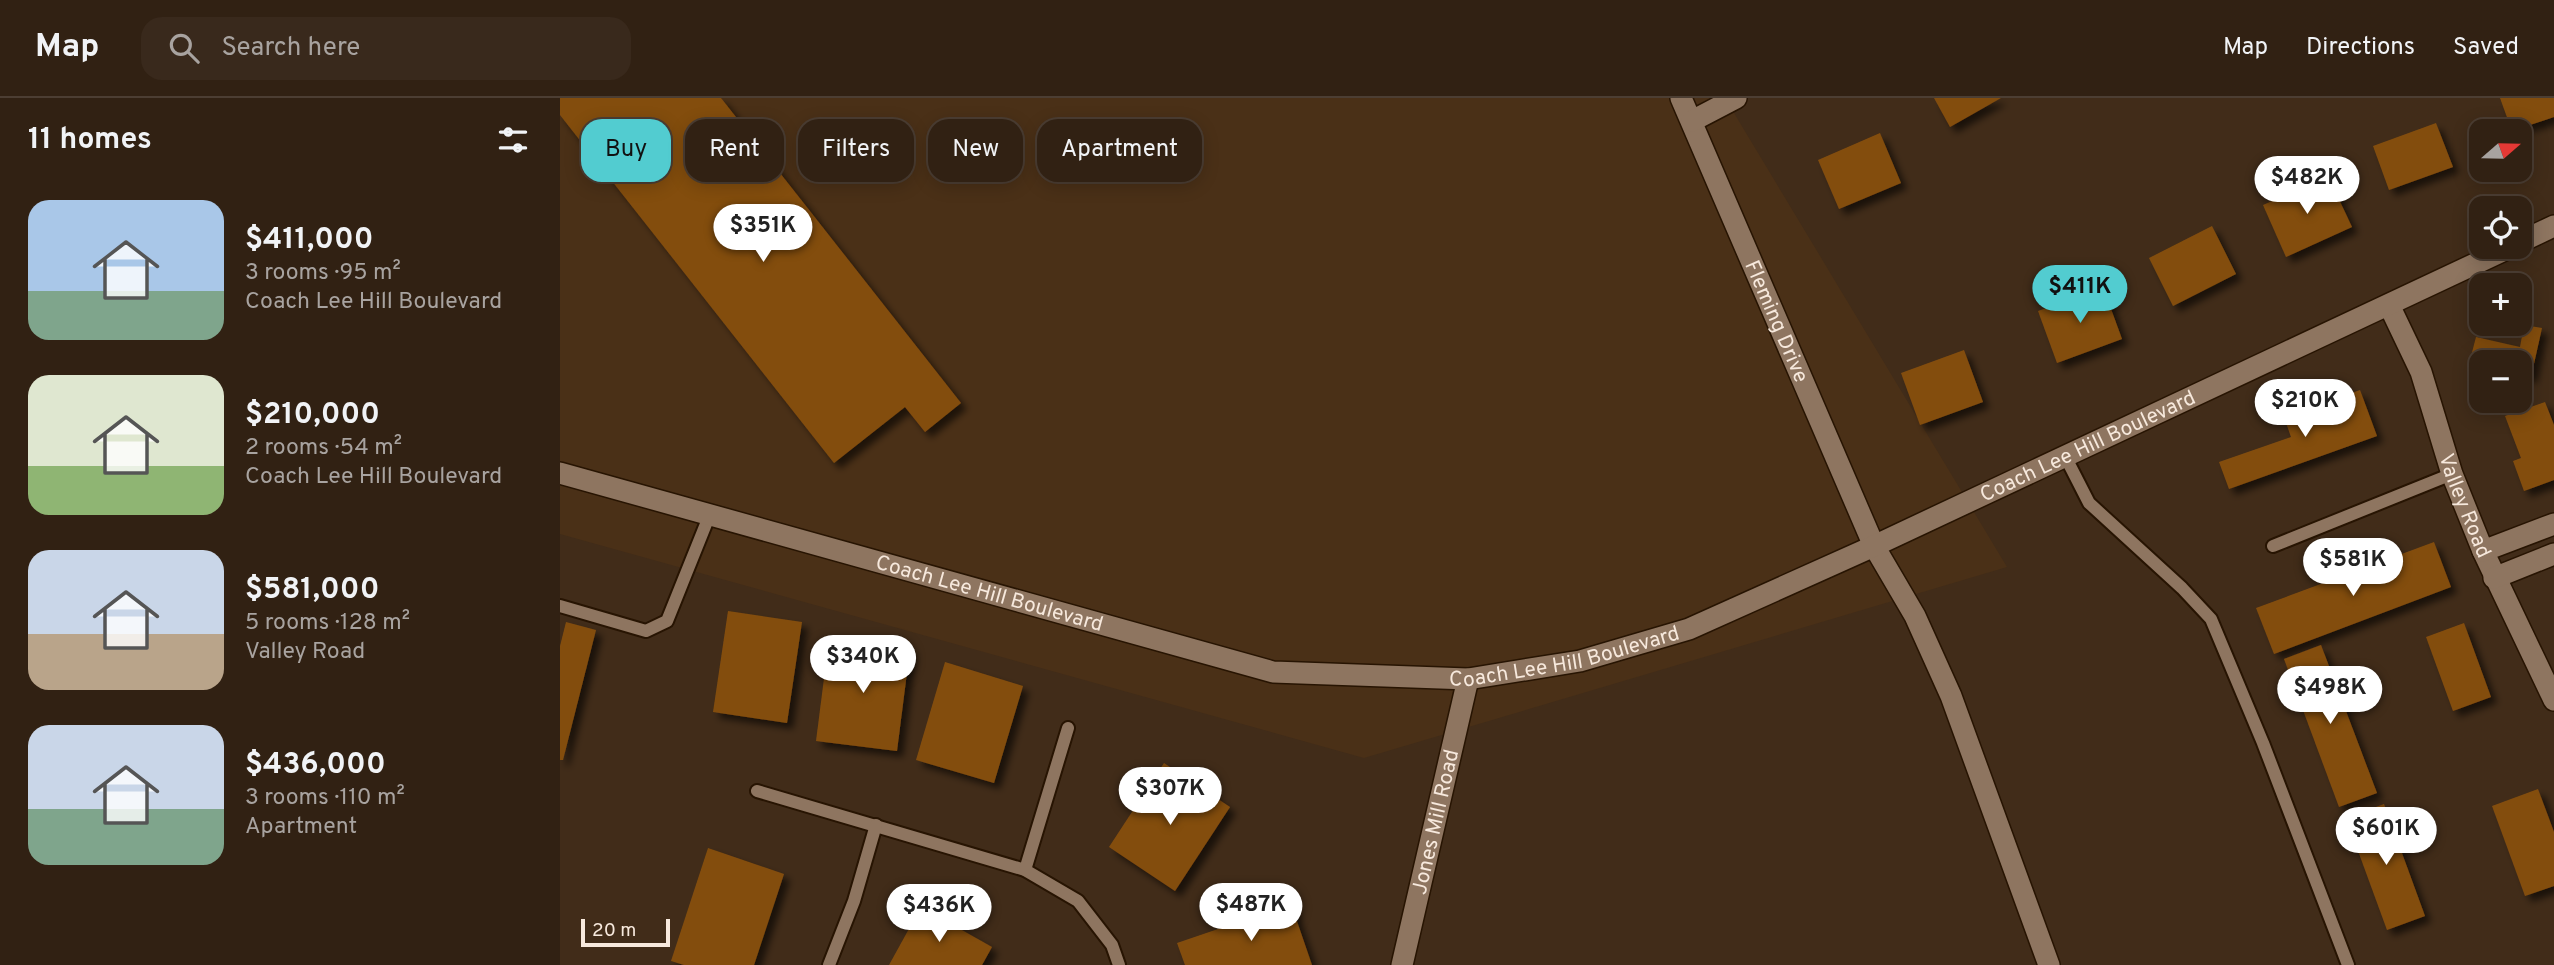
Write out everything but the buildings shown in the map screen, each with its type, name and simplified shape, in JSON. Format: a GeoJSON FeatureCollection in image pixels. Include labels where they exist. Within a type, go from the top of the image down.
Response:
{"type":"FeatureCollection","features":[{"type":"Feature","properties":{"kind":"street","name":"Fleming Drive"},"geometry":{"type":"LineString","coordinates":[[1681,98],[1874,546],[1915,616],[1951,696],[2049,965]]}},
{"type":"Feature","properties":{"kind":"street"},"geometry":{"type":"LineString","coordinates":[[1692,121],[1737,98]]}},
{"type":"Feature","properties":{"kind":"street"},"geometry":{"type":"LineString","coordinates":[[2532,236],[2554,226]]}},
{"type":"Feature","properties":{"kind":"street","name":"Coach Lee Hill Boulevard"},"geometry":{"type":"LineString","coordinates":[[560,473],[1273,673],[1468,678],[1580,661],[1689,629],[1874,546],[2486,259]]}},
{"type":"Feature","properties":{"kind":"street","name":"Valley Road"},"geometry":{"type":"LineString","coordinates":[[2389,305],[2421,372],[2452,474],[2494,578],[2554,700]]}},
{"type":"Feature","properties":{"kind":"street"},"geometry":{"type":"LineString","coordinates":[[2483,551],[2554,524]]}},
{"type":"Feature","properties":{"kind":"street"},"geometry":{"type":"LineString","coordinates":[[2494,578],[2554,554]]}},
{"type":"Feature","properties":{"kind":"street","name":"Jones Mill Road"},"geometry":{"type":"LineString","coordinates":[[1402,965],[1468,678]]}},
{"type":"Feature","properties":{"kind":"lane"},"geometry":{"type":"LineString","coordinates":[[2065,456],[2089,503],[2182,588],[2211,619],[2263,743],[2348,965]]}},
{"type":"Feature","properties":{"kind":"lane"},"geometry":{"type":"LineString","coordinates":[[2273,546],[2452,474]]}},
{"type":"Feature","properties":{"kind":"lane"},"geometry":{"type":"LineString","coordinates":[[560,606],[646,631],[658,628],[667,621],[710,514]]}},
{"type":"Feature","properties":{"kind":"lane"},"geometry":{"type":"LineString","coordinates":[[1025,870],[1068,728]]}},
{"type":"Feature","properties":{"kind":"lane"},"geometry":{"type":"LineString","coordinates":[[757,791],[1025,870],[1078,901],[1112,945],[1119,965]]}},
{"type":"Feature","properties":{"kind":"lane"},"geometry":{"type":"LineString","coordinates":[[829,965],[854,901],[876,825]]}},
{"type":"Feature","properties":{"kind":"shaded area"},"geometry":{"type":"Polygon","coordinates":[[[560,98],[1725,98],[2007,567],[1364,758],[560,534],[560,98]]]}}]}
